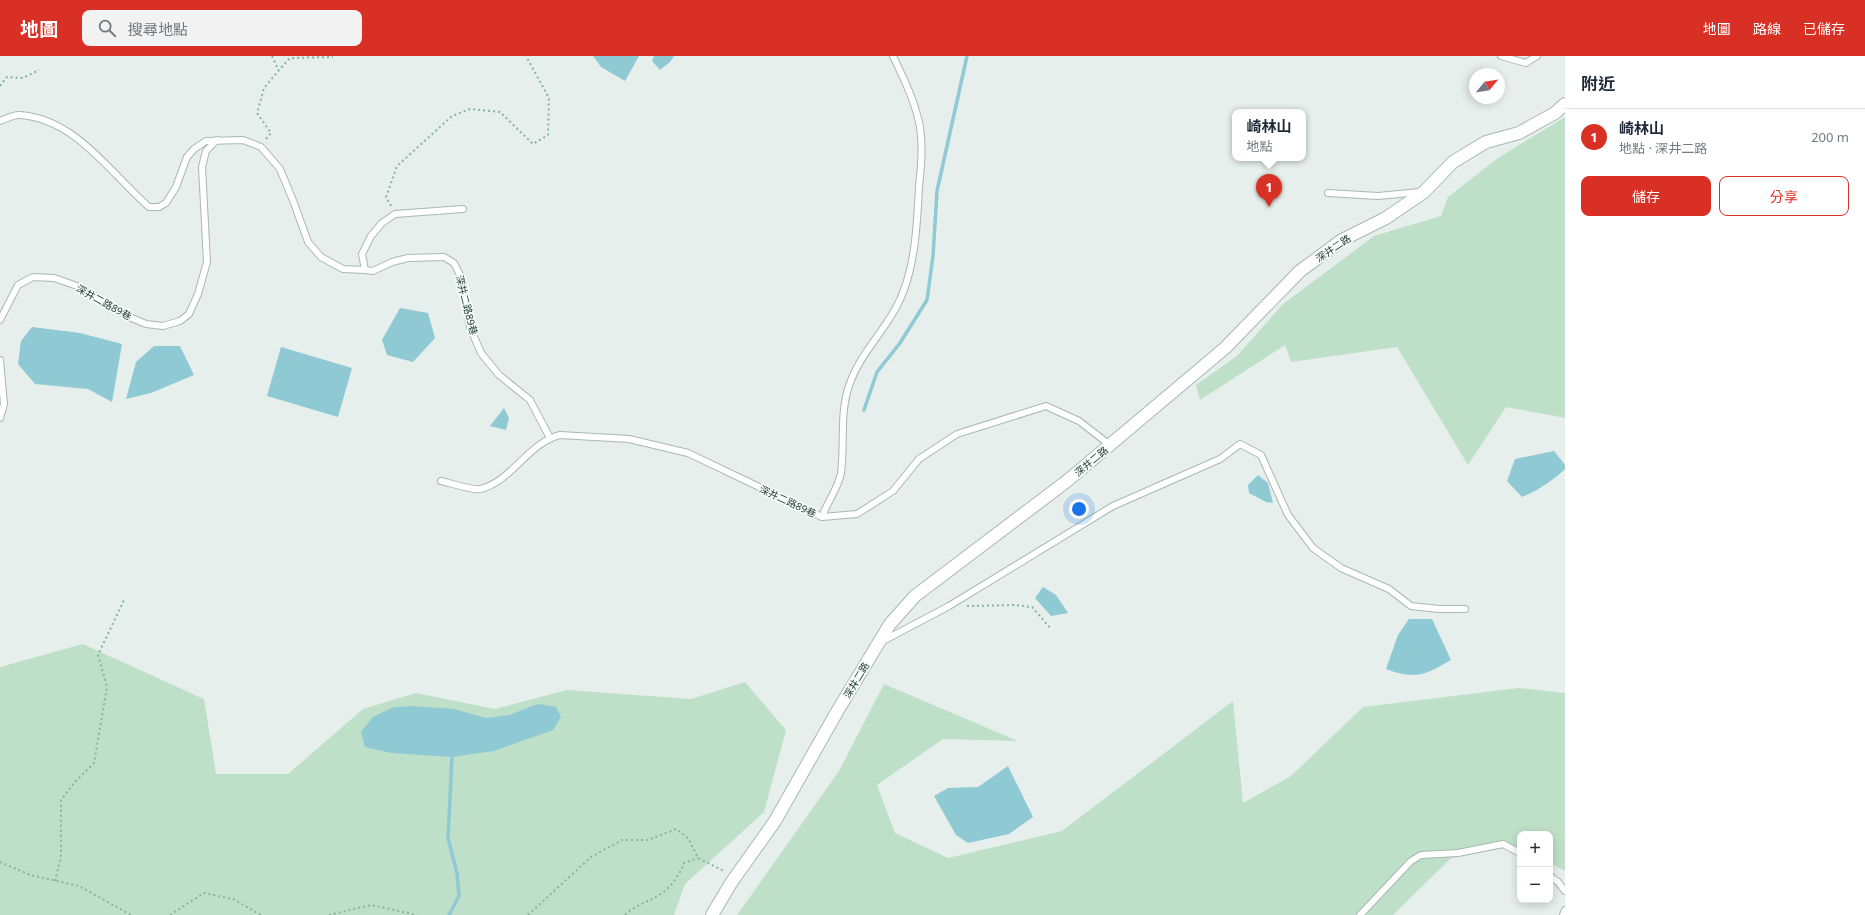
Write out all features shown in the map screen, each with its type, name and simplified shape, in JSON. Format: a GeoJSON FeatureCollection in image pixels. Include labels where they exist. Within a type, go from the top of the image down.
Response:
{"type":"FeatureCollection","features":[{"type":"Feature","properties":{"kind":"street","name":"深井二路"},"geometry":{"type":"LineString","coordinates":[[712,915],[736,877],[775,821],[890,624],[915,596],[1067,481],[1225,348],[1300,271],[1342,240],[1386,218],[1424,192],[1453,162],[1486,142],[1520,133],[1556,113],[1565,104]]}},
{"type":"Feature","properties":{"kind":"lane"},"geometry":{"type":"LineString","coordinates":[[822,517],[827,503],[838,486],[841,471],[842,422],[849,384],[858,361],[894,311],[905,288],[916,230],[921,157],[920,128],[912,95],[893,56]]}},
{"type":"Feature","properties":{"kind":"lane"},"geometry":{"type":"LineString","coordinates":[[1501,56],[1526,63],[1537,56]]}},
{"type":"Feature","properties":{"kind":"lane","name":"深井二路89巷"},"geometry":{"type":"LineString","coordinates":[[0,121],[19,114],[48,121],[65,130],[89,147],[128,189],[150,207],[159,207],[166,203],[176,187],[187,157],[194,149],[206,141],[243,140],[261,147],[280,169],[308,242],[322,257],[342,269],[373,270],[392,262],[408,258],[444,258],[454,263],[460,275],[470,327],[481,353],[499,375],[530,400],[550,438]]}},
{"type":"Feature","properties":{"kind":"lane","name":"深井二路89巷"},"geometry":{"type":"LineString","coordinates":[[0,320],[18,285],[33,277],[54,278],[80,287],[127,316],[146,324],[163,326],[180,321],[189,314],[207,262],[202,167],[206,151],[217,140]]}},
{"type":"Feature","properties":{"kind":"lane"},"geometry":{"type":"LineString","coordinates":[[1328,193],[1378,196],[1424,192]]}},
{"type":"Feature","properties":{"kind":"lane"},"geometry":{"type":"LineString","coordinates":[[365,270],[362,254],[371,236],[382,223],[395,214],[463,209]]}},
{"type":"Feature","properties":{"kind":"lane"},"geometry":{"type":"LineString","coordinates":[[0,360],[4,404],[0,418]]}},
{"type":"Feature","properties":{"kind":"lane","name":"深井二路89巷"},"geometry":{"type":"LineString","coordinates":[[441,481],[480,489],[501,479],[538,445],[550,438],[560,435],[629,438],[688,453],[822,517],[857,514],[893,491],[919,459],[957,434],[1046,406],[1079,421],[1110,445]]}},
{"type":"Feature","properties":{"kind":"lane"},"geometry":{"type":"LineString","coordinates":[[878,643],[949,606],[1113,506],[1220,459],[1240,444],[1261,455],[1288,515],[1313,548],[1341,568],[1389,589],[1411,606],[1439,609],[1465,609]]}},
{"type":"Feature","properties":{"kind":"lane"},"geometry":{"type":"LineString","coordinates":[[1360,915],[1411,861],[1421,855],[1458,853],[1503,844],[1517,851]]}},
{"type":"Feature","properties":{"kind":"lane"},"geometry":{"type":"LineString","coordinates":[[1553,878],[1565,891]]}},
{"type":"Feature","properties":{"kind":"lane"},"geometry":{"type":"LineString","coordinates":[[1563,915],[1565,910]]}},
{"type":"Feature","properties":{"kind":"path"},"geometry":{"type":"LineString","coordinates":[[272,56],[279,70]]}},
{"type":"Feature","properties":{"kind":"path"},"geometry":{"type":"LineString","coordinates":[[395,214],[386,197],[397,166],[452,116],[470,109],[500,112],[533,144],[548,135],[549,98],[526,56]]}},
{"type":"Feature","properties":{"kind":"path"},"geometry":{"type":"LineString","coordinates":[[261,147],[271,133],[257,113],[264,88],[290,58],[333,57]]}},
{"type":"Feature","properties":{"kind":"path"},"geometry":{"type":"LineString","coordinates":[[0,86],[7,77],[22,78],[39,70]]}},
{"type":"Feature","properties":{"kind":"path"},"geometry":{"type":"LineString","coordinates":[[55,881],[61,858],[61,800],[75,782],[94,763],[107,687],[98,655],[124,600]]}},
{"type":"Feature","properties":{"kind":"path"},"geometry":{"type":"LineString","coordinates":[[949,606],[1015,605],[1032,608],[1051,630]]}},
{"type":"Feature","properties":{"kind":"path"},"geometry":{"type":"LineString","coordinates":[[528,915],[591,857],[622,840],[648,840],[676,829],[688,838],[698,858],[736,877]]}},
{"type":"Feature","properties":{"kind":"path"},"geometry":{"type":"LineString","coordinates":[[625,915],[632,908],[662,893],[681,872],[684,863],[698,858]]}},
{"type":"Feature","properties":{"kind":"path"},"geometry":{"type":"LineString","coordinates":[[0,862],[30,875],[79,886],[131,915]]}},
{"type":"Feature","properties":{"kind":"path"},"geometry":{"type":"LineString","coordinates":[[170,915],[204,893],[234,899],[261,915]]}},
{"type":"Feature","properties":{"kind":"path"},"geometry":{"type":"LineString","coordinates":[[329,915],[371,905],[417,915]]}},
{"type":"Feature","properties":{"kind":"green space"},"geometry":{"type":"Polygon","coordinates":[[[1565,117],[1565,418],[1506,407],[1468,465],[1397,347],[1291,362],[1285,345],[1200,400],[1196,385],[1237,356],[1283,304],[1374,236],[1441,216],[1448,197],[1498,158],[1565,117]]]}},
{"type":"Feature","properties":{"kind":"green space"},"geometry":{"type":"Polygon","coordinates":[[[83,644],[204,699],[216,774],[288,774],[363,709],[416,693],[495,709],[567,690],[691,699],[745,682],[786,730],[764,812],[685,884],[674,915],[0,915],[0,667],[83,644]]]}},
{"type":"Feature","properties":{"kind":"green space"},"geometry":{"type":"Polygon","coordinates":[[[884,684],[1018,741],[943,739],[877,785],[895,833],[948,858],[1062,831],[1233,701],[1243,803],[1291,776],[1363,707],[1519,688],[1565,693],[1565,871],[1553,865],[1553,831],[1517,831],[1517,847],[1515,846],[1451,858],[1393,915],[737,915],[839,771],[884,684]]]}},
{"type":"Feature","properties":{"kind":"water"},"geometry":{"type":"Polygon","coordinates":[[[593,56],[639,56],[625,81],[601,67],[593,56]]]}},
{"type":"Feature","properties":{"kind":"water"},"geometry":{"type":"Polygon","coordinates":[[[654,56],[674,56],[670,62],[660,70],[652,61],[654,56]]]}},
{"type":"Feature","properties":{"kind":"water"},"geometry":{"type":"Polygon","coordinates":[[[400,308],[428,313],[435,338],[413,362],[387,355],[382,340],[400,308]]]}},
{"type":"Feature","properties":{"kind":"water"},"geometry":{"type":"Polygon","coordinates":[[[32,327],[80,333],[122,344],[112,402],[88,389],[35,384],[18,364],[21,341],[32,327]]]}},
{"type":"Feature","properties":{"kind":"water"},"geometry":{"type":"Polygon","coordinates":[[[154,346],[180,346],[194,375],[151,393],[126,399],[136,362],[154,346]]]}},
{"type":"Feature","properties":{"kind":"water"},"geometry":{"type":"Polygon","coordinates":[[[281,347],[352,368],[338,417],[267,396],[281,347]]]}},
{"type":"Feature","properties":{"kind":"water"},"geometry":{"type":"Polygon","coordinates":[[[504,408],[509,418],[506,430],[490,426],[504,408]]]}},
{"type":"Feature","properties":{"kind":"water"},"geometry":{"type":"Polygon","coordinates":[[[1554,451],[1565,465],[1565,469],[1545,485],[1522,497],[1507,481],[1515,459],[1554,451]]]}},
{"type":"Feature","properties":{"kind":"water"},"geometry":{"type":"Polygon","coordinates":[[[1258,475],[1268,483],[1273,503],[1266,502],[1249,493],[1248,485],[1258,475]]]}},
{"type":"Feature","properties":{"kind":"water"},"geometry":{"type":"Polygon","coordinates":[[[1043,587],[1056,595],[1068,613],[1051,616],[1035,598],[1043,587]]]}},
{"type":"Feature","properties":{"kind":"water"},"geometry":{"type":"Polygon","coordinates":[[[1409,619],[1432,619],[1451,660],[1427,672],[1413,675],[1386,669],[1398,635],[1409,619]]]}},
{"type":"Feature","properties":{"kind":"water"},"geometry":{"type":"Polygon","coordinates":[[[538,704],[556,707],[561,717],[553,730],[494,751],[452,757],[391,753],[365,747],[361,732],[373,717],[394,707],[413,706],[454,709],[486,718],[509,715],[538,704]]]}},
{"type":"Feature","properties":{"kind":"water"},"geometry":{"type":"Polygon","coordinates":[[[1008,766],[1033,817],[1009,834],[968,843],[956,835],[934,796],[948,788],[978,787],[1008,766]]]}},
{"type":"Feature","properties":{"kind":"waterway"},"geometry":{"type":"LineString","coordinates":[[864,410],[877,372],[900,343],[927,300],[933,256],[937,191],[967,56]]}},
{"type":"Feature","properties":{"kind":"waterway"},"geometry":{"type":"LineString","coordinates":[[449,915],[459,896],[457,873],[448,838],[452,757]]}},
{"type":"Feature","properties":{"kind":"place","name":"崎林山"},"geometry":{"type":"Point","coordinates":[1269,207]}}]}
